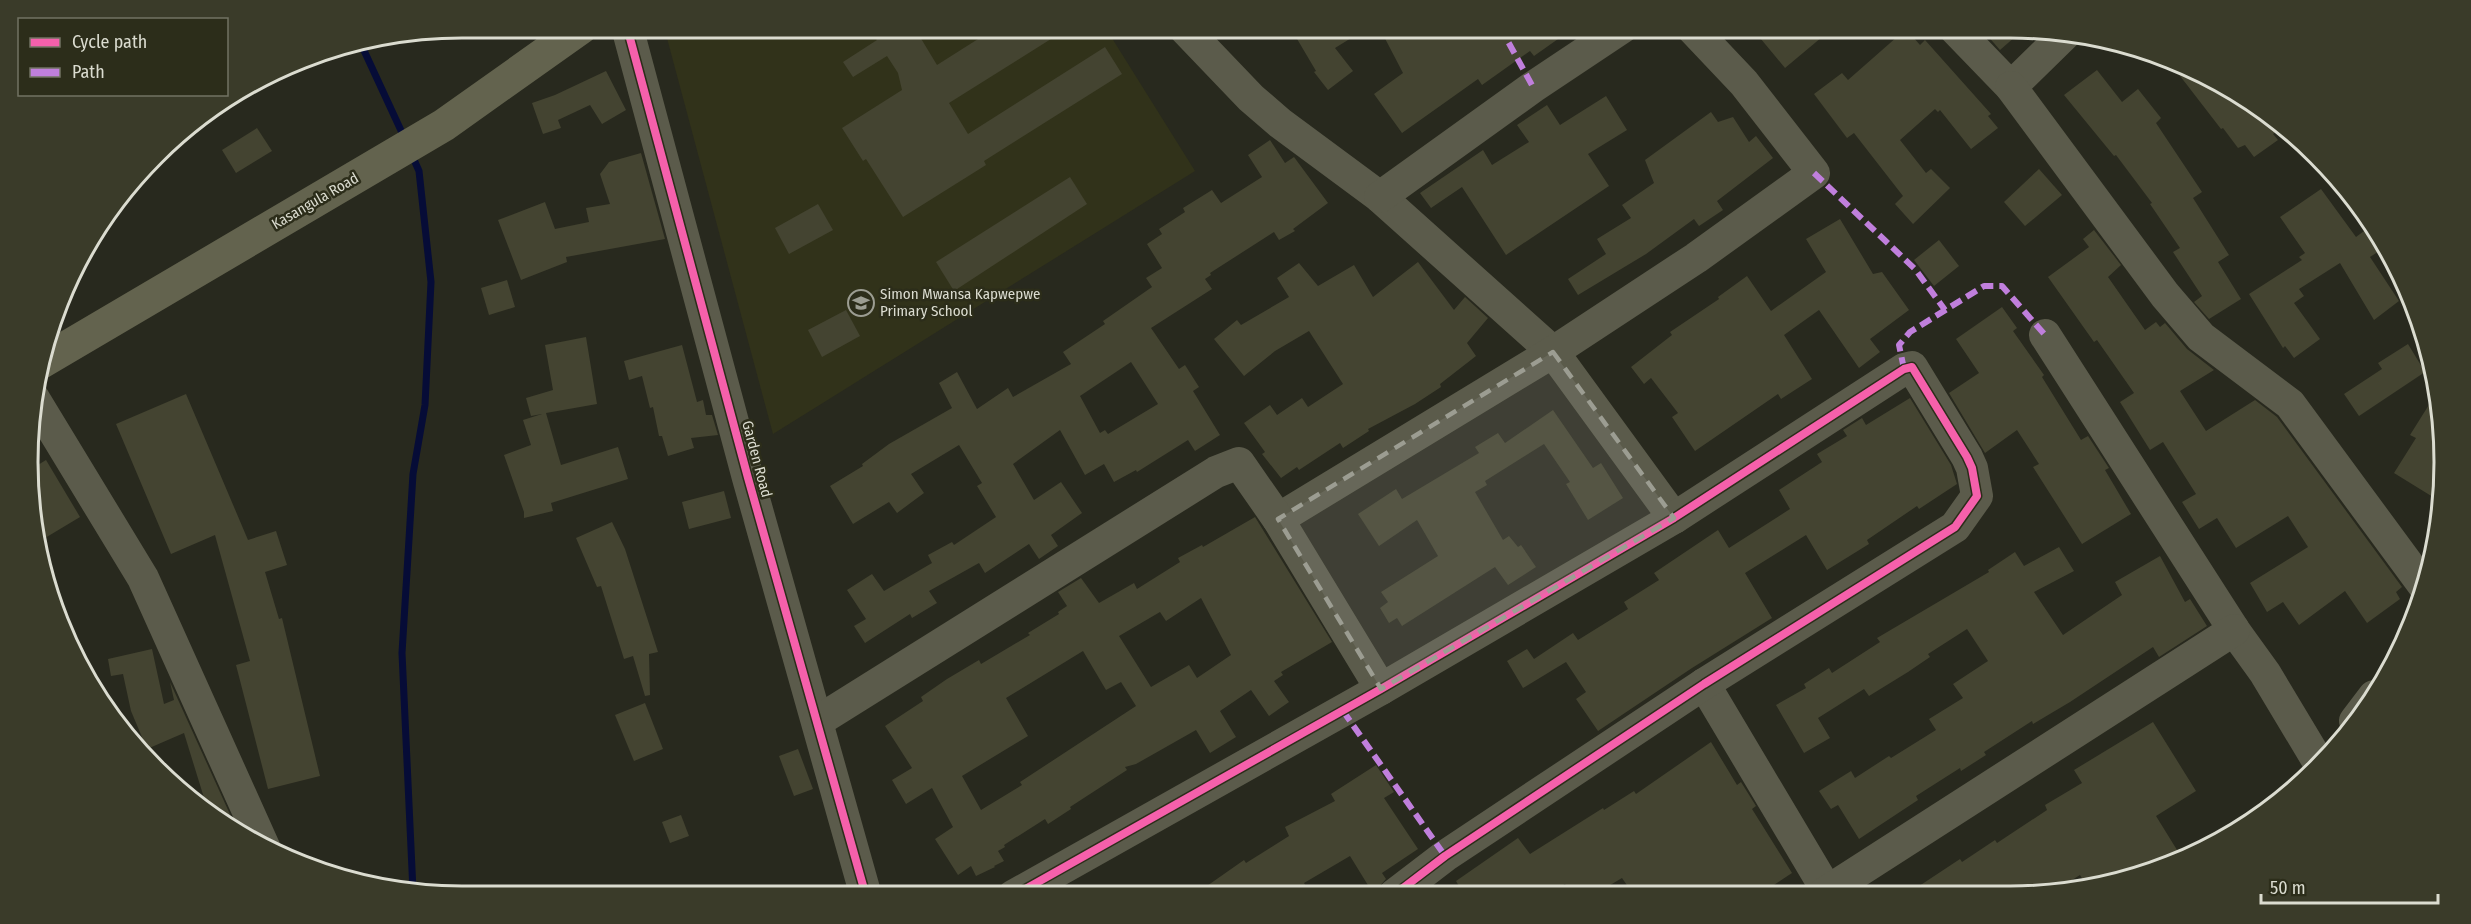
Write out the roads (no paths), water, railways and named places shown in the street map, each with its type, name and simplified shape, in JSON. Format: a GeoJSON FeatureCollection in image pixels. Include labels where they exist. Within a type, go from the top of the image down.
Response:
{"type":"FeatureCollection","features":[{"type":"Feature","properties":{"kind":"main road","name":"Kasangula Road"},"geometry":{"type":"LineString","coordinates":[[51,356],[444,125],[567,38]]}},
{"type":"Feature","properties":{"kind":"street","name":"Garden Road"},"geometry":{"type":"LineString","coordinates":[[630,38],[748,478],[863,886]]}},
{"type":"Feature","properties":{"kind":"street"},"geometry":{"type":"LineString","coordinates":[[1194,38],[1251,98],[1280,123],[1380,197],[1553,352],[1674,518]]}},
{"type":"Feature","properties":{"kind":"street"},"geometry":{"type":"LineString","coordinates":[[1380,197],[1533,87],[1606,38]]}},
{"type":"Feature","properties":{"kind":"street"},"geometry":{"type":"LineString","coordinates":[[1278,519],[1553,352],[1696,258],[1814,173],[1744,83],[1701,38]]}},
{"type":"Feature","properties":{"kind":"street"},"geometry":{"type":"LineString","coordinates":[[1964,38],[2011,87],[2165,295],[2201,337],[2290,404],[2417,577]]}},
{"type":"Feature","properties":{"kind":"street"},"geometry":{"type":"LineString","coordinates":[[2011,87],[2058,40]]}},
{"type":"Feature","properties":{"kind":"street"},"geometry":{"type":"LineString","coordinates":[[2045,335],[2234,630],[2265,673],[2315,756]]}},
{"type":"Feature","properties":{"kind":"street"},"geometry":{"type":"LineString","coordinates":[[1031,886],[1381,689],[1674,518],[1904,369],[1912,367],[1972,468],[1977,496],[1955,527],[1704,684],[1445,856],[1406,886]]}},
{"type":"Feature","properties":{"kind":"street"},"geometry":{"type":"LineString","coordinates":[[41,410],[143,578],[259,835]]}},
{"type":"Feature","properties":{"kind":"street"},"geometry":{"type":"LineString","coordinates":[[818,721],[1216,472],[1239,463],[1278,519],[1381,689]]}},
{"type":"Feature","properties":{"kind":"street"},"geometry":{"type":"LineString","coordinates":[[1837,886],[2234,630]]}},
{"type":"Feature","properties":{"kind":"street"},"geometry":{"type":"LineString","coordinates":[[1704,684],[1822,886]]}},
{"type":"Feature","properties":{"kind":"waterway"},"geometry":{"type":"LineString","coordinates":[[364,49],[404,137]]}},
{"type":"Feature","properties":{"kind":"waterway"},"geometry":{"type":"LineString","coordinates":[[411,153],[419,171],[431,282],[425,405],[413,474],[402,653],[413,884]]}},
{"type":"Feature","properties":{"kind":"place","name":"Simon Mwansa Kapwepwe Primary School"},"geometry":{"type":"Point","coordinates":[861,303]}}]}
